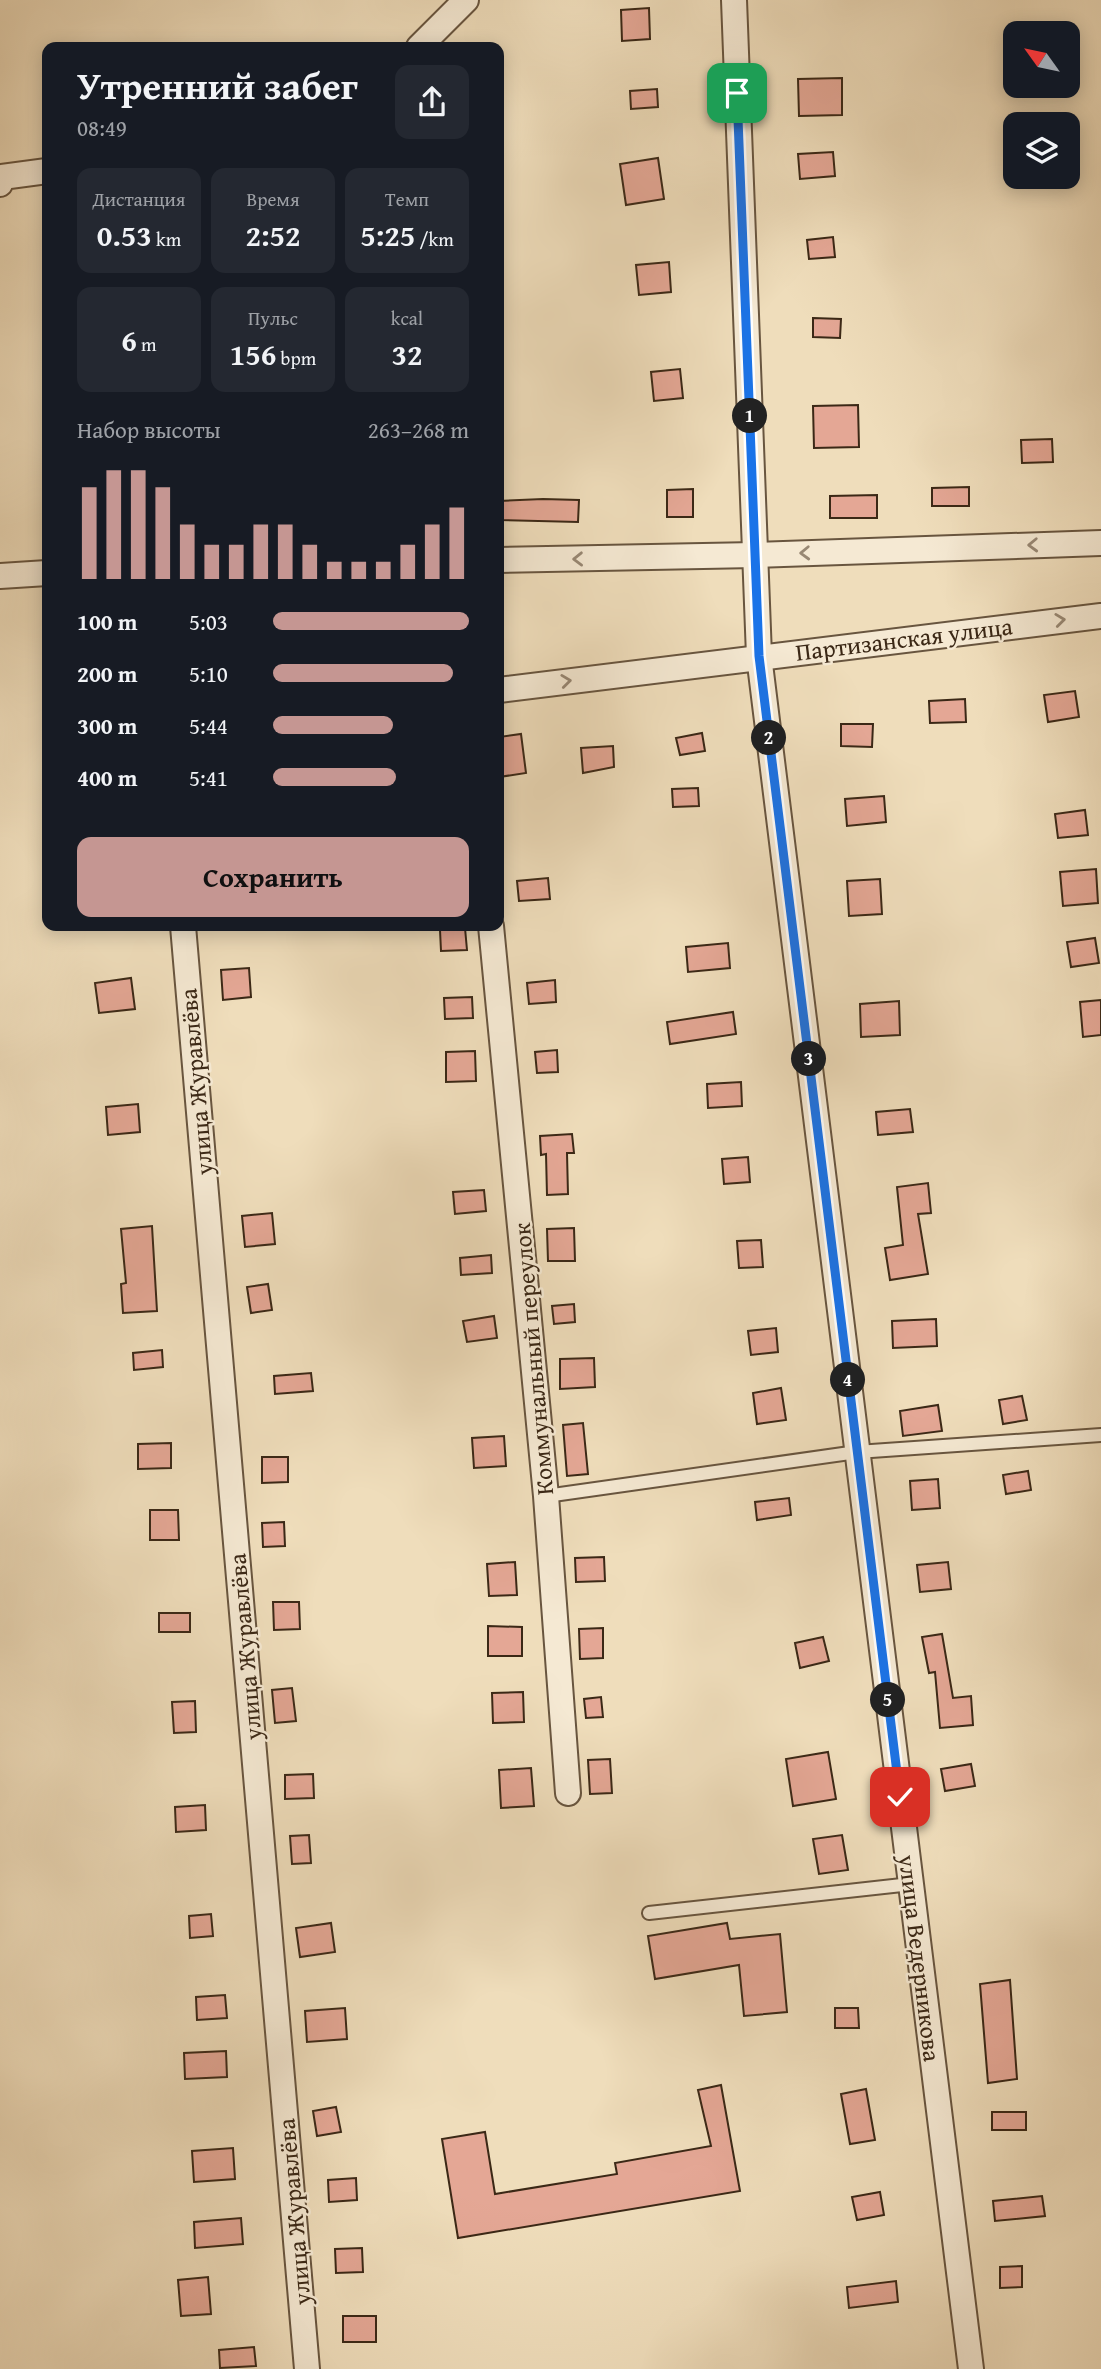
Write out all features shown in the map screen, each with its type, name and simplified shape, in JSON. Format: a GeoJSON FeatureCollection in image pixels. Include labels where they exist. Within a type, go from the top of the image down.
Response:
{"type":"FeatureCollection","features":[{"type":"Feature","properties":{"kind":"street"},"geometry":{"type":"LineString","coordinates":[[424,42],[466,0]]}},
{"type":"Feature","properties":{"kind":"street","name":"улица Ведерникова"},"geometry":{"type":"LineString","coordinates":[[734,0],[759,656],[971,2369]]}},
{"type":"Feature","properties":{"kind":"street"},"geometry":{"type":"LineString","coordinates":[[0,184],[2,177],[42,173]]}},
{"type":"Feature","properties":{"kind":"street"},"geometry":{"type":"LineString","coordinates":[[504,560],[755,555],[1101,542]]}},
{"type":"Feature","properties":{"kind":"street"},"geometry":{"type":"LineString","coordinates":[[0,576],[42,573]]}},
{"type":"Feature","properties":{"kind":"street","name":"Партизанская улица"},"geometry":{"type":"LineString","coordinates":[[504,689],[1101,616]]}},
{"type":"Feature","properties":{"kind":"street","name":"улица Журавлёва"},"geometry":{"type":"LineString","coordinates":[[183,931],[307,2369]]}},
{"type":"Feature","properties":{"kind":"street","name":"Коммунальный переулок"},"geometry":{"type":"LineString","coordinates":[[491,931],[546,1496],[568,1793]]}},
{"type":"Feature","properties":{"kind":"lane"},"geometry":{"type":"LineString","coordinates":[[546,1496],[857,1452],[1101,1435]]}},
{"type":"Feature","properties":{"kind":"lane"},"geometry":{"type":"LineString","coordinates":[[649,1913],[911,1884]]}},
{"type":"Feature","properties":{"kind":"building"},"geometry":{"type":"Polygon","coordinates":[[[649,8],[650,39],[622,41],[621,10],[649,8]]]}},
{"type":"Feature","properties":{"kind":"building"},"geometry":{"type":"Polygon","coordinates":[[[842,78],[842,115],[799,116],[798,79],[842,78]]]}},
{"type":"Feature","properties":{"kind":"building"},"geometry":{"type":"Polygon","coordinates":[[[657,89],[658,107],[631,109],[630,91],[657,89]]]}},
{"type":"Feature","properties":{"kind":"building"},"geometry":{"type":"Polygon","coordinates":[[[833,152],[835,176],[800,179],[798,154],[833,152]]]}},
{"type":"Feature","properties":{"kind":"building"},"geometry":{"type":"Polygon","coordinates":[[[658,158],[664,199],[626,205],[620,164],[658,158]]]}},
{"type":"Feature","properties":{"kind":"building"},"geometry":{"type":"Polygon","coordinates":[[[833,237],[835,257],[809,259],[807,240],[833,237]]]}},
{"type":"Feature","properties":{"kind":"building"},"geometry":{"type":"Polygon","coordinates":[[[669,262],[671,292],[639,295],[636,265],[669,262]]]}},
{"type":"Feature","properties":{"kind":"building"},"geometry":{"type":"Polygon","coordinates":[[[813,318],[841,319],[840,338],[813,337],[813,318]]]}},
{"type":"Feature","properties":{"kind":"building"},"geometry":{"type":"Polygon","coordinates":[[[680,369],[683,398],[654,401],[651,372],[680,369]]]}},
{"type":"Feature","properties":{"kind":"building"},"geometry":{"type":"Polygon","coordinates":[[[858,405],[859,447],[814,448],[813,406],[858,405]]]}},
{"type":"Feature","properties":{"kind":"building"},"geometry":{"type":"Polygon","coordinates":[[[1052,439],[1053,462],[1022,463],[1021,440],[1052,439]]]}},
{"type":"Feature","properties":{"kind":"building"},"geometry":{"type":"Polygon","coordinates":[[[969,487],[969,506],[932,506],[932,488],[969,487]]]}},
{"type":"Feature","properties":{"kind":"building"},"geometry":{"type":"Polygon","coordinates":[[[693,489],[693,517],[667,517],[667,490],[693,489]]]}},
{"type":"Feature","properties":{"kind":"building"},"geometry":{"type":"Polygon","coordinates":[[[877,495],[877,518],[830,518],[830,496],[877,495]]]}},
{"type":"Feature","properties":{"kind":"building"},"geometry":{"type":"Polygon","coordinates":[[[579,500],[578,522],[504,520],[504,501],[579,500]]]}},
{"type":"Feature","properties":{"kind":"building"},"geometry":{"type":"Polygon","coordinates":[[[1075,691],[1079,717],[1048,722],[1044,695],[1075,691]]]}},
{"type":"Feature","properties":{"kind":"building"},"geometry":{"type":"Polygon","coordinates":[[[965,699],[966,722],[930,723],[929,701],[965,699]]]}},
{"type":"Feature","properties":{"kind":"building"},"geometry":{"type":"Polygon","coordinates":[[[841,724],[873,724],[872,747],[841,746],[841,724]]]}},
{"type":"Feature","properties":{"kind":"building"},"geometry":{"type":"Polygon","coordinates":[[[702,733],[705,751],[680,755],[676,738],[702,733]]]}},
{"type":"Feature","properties":{"kind":"building"},"geometry":{"type":"Polygon","coordinates":[[[521,734],[526,773],[504,776],[504,736],[521,734]]]}},
{"type":"Feature","properties":{"kind":"building"},"geometry":{"type":"Polygon","coordinates":[[[613,746],[614,767],[583,773],[581,748],[613,746]]]}},
{"type":"Feature","properties":{"kind":"building"},"geometry":{"type":"Polygon","coordinates":[[[698,788],[699,806],[673,807],[672,789],[698,788]]]}},
{"type":"Feature","properties":{"kind":"building"},"geometry":{"type":"Polygon","coordinates":[[[884,796],[886,822],[847,826],[845,799],[884,796]]]}},
{"type":"Feature","properties":{"kind":"building"},"geometry":{"type":"Polygon","coordinates":[[[1085,810],[1088,835],[1058,838],[1055,814],[1085,810]]]}},
{"type":"Feature","properties":{"kind":"building"},"geometry":{"type":"Polygon","coordinates":[[[1096,869],[1098,903],[1063,906],[1060,872],[1096,869]]]}},
{"type":"Feature","properties":{"kind":"building"},"geometry":{"type":"Polygon","coordinates":[[[548,878],[550,899],[519,901],[517,881],[548,878]]]}},
{"type":"Feature","properties":{"kind":"building"},"geometry":{"type":"Polygon","coordinates":[[[880,879],[882,914],[849,916],[847,881],[880,879]]]}},
{"type":"Feature","properties":{"kind":"building"},"geometry":{"type":"Polygon","coordinates":[[[440,931],[465,931],[467,950],[441,951],[440,931]]]}},
{"type":"Feature","properties":{"kind":"building"},"geometry":{"type":"Polygon","coordinates":[[[1095,938],[1099,963],[1071,967],[1067,942],[1095,938]]]}},
{"type":"Feature","properties":{"kind":"building"},"geometry":{"type":"Polygon","coordinates":[[[728,943],[730,968],[688,972],[686,947],[728,943]]]}},
{"type":"Feature","properties":{"kind":"building"},"geometry":{"type":"Polygon","coordinates":[[[249,968],[251,997],[223,1000],[221,970],[249,968]]]}},
{"type":"Feature","properties":{"kind":"building"},"geometry":{"type":"Polygon","coordinates":[[[131,978],[135,1009],[99,1013],[95,983],[131,978]]]}},
{"type":"Feature","properties":{"kind":"building"},"geometry":{"type":"Polygon","coordinates":[[[555,980],[556,1002],[529,1004],[527,983],[555,980]]]}},
{"type":"Feature","properties":{"kind":"building"},"geometry":{"type":"Polygon","coordinates":[[[472,997],[473,1018],[445,1019],[444,998],[472,997]]]}},
{"type":"Feature","properties":{"kind":"building"},"geometry":{"type":"Polygon","coordinates":[[[1101,1000],[1101,1035],[1083,1037],[1080,1002],[1101,1000]]]}},
{"type":"Feature","properties":{"kind":"building"},"geometry":{"type":"Polygon","coordinates":[[[899,1001],[900,1035],[861,1037],[860,1004],[899,1001]]]}},
{"type":"Feature","properties":{"kind":"building"},"geometry":{"type":"Polygon","coordinates":[[[733,1012],[736,1034],[670,1044],[667,1022],[733,1012]]]}},
{"type":"Feature","properties":{"kind":"building"},"geometry":{"type":"Polygon","coordinates":[[[557,1050],[558,1072],[537,1073],[535,1052],[557,1050]]]}},
{"type":"Feature","properties":{"kind":"building"},"geometry":{"type":"Polygon","coordinates":[[[475,1051],[476,1081],[446,1082],[446,1052],[475,1051]]]}},
{"type":"Feature","properties":{"kind":"building"},"geometry":{"type":"Polygon","coordinates":[[[741,1082],[742,1106],[708,1108],[707,1084],[741,1082]]]}},
{"type":"Feature","properties":{"kind":"building"},"geometry":{"type":"Polygon","coordinates":[[[138,1104],[140,1132],[108,1135],[106,1107],[138,1104]]]}},
{"type":"Feature","properties":{"kind":"building"},"geometry":{"type":"Polygon","coordinates":[[[910,1109],[913,1132],[878,1135],[876,1112],[910,1109]]]}},
{"type":"Feature","properties":{"kind":"building"},"geometry":{"type":"Polygon","coordinates":[[[572,1134],[574,1153],[567,1153],[568,1194],[547,1195],[546,1154],[541,1155],[540,1136],[572,1134]]]}},
{"type":"Feature","properties":{"kind":"building"},"geometry":{"type":"Polygon","coordinates":[[[748,1157],[750,1182],[724,1184],[722,1159],[748,1157]]]}},
{"type":"Feature","properties":{"kind":"building"},"geometry":{"type":"Polygon","coordinates":[[[928,1183],[931,1213],[918,1214],[928,1274],[890,1280],[885,1248],[903,1245],[897,1187],[928,1183]]]}},
{"type":"Feature","properties":{"kind":"building"},"geometry":{"type":"Polygon","coordinates":[[[484,1190],[486,1211],[455,1214],[453,1192],[484,1190]]]}},
{"type":"Feature","properties":{"kind":"building"},"geometry":{"type":"Polygon","coordinates":[[[272,1213],[275,1244],[245,1247],[242,1216],[272,1213]]]}},
{"type":"Feature","properties":{"kind":"building"},"geometry":{"type":"Polygon","coordinates":[[[152,1226],[157,1311],[123,1313],[121,1284],[126,1283],[121,1229],[152,1226]]]}},
{"type":"Feature","properties":{"kind":"building"},"geometry":{"type":"Polygon","coordinates":[[[574,1228],[575,1261],[548,1261],[547,1229],[574,1228]]]}},
{"type":"Feature","properties":{"kind":"building"},"geometry":{"type":"Polygon","coordinates":[[[761,1240],[763,1267],[739,1268],[737,1241],[761,1240]]]}},
{"type":"Feature","properties":{"kind":"building"},"geometry":{"type":"Polygon","coordinates":[[[491,1255],[492,1273],[461,1275],[460,1258],[491,1255]]]}},
{"type":"Feature","properties":{"kind":"building"},"geometry":{"type":"Polygon","coordinates":[[[268,1284],[272,1310],[251,1313],[247,1287],[268,1284]]]}},
{"type":"Feature","properties":{"kind":"building"},"geometry":{"type":"Polygon","coordinates":[[[574,1304],[575,1322],[554,1324],[552,1306],[574,1304]]]}},
{"type":"Feature","properties":{"kind":"building"},"geometry":{"type":"Polygon","coordinates":[[[494,1316],[497,1338],[467,1342],[463,1321],[494,1316]]]}},
{"type":"Feature","properties":{"kind":"building"},"geometry":{"type":"Polygon","coordinates":[[[936,1319],[937,1346],[893,1348],[892,1321],[936,1319]]]}},
{"type":"Feature","properties":{"kind":"building"},"geometry":{"type":"Polygon","coordinates":[[[776,1328],[778,1352],[751,1355],[748,1331],[776,1328]]]}},
{"type":"Feature","properties":{"kind":"building"},"geometry":{"type":"Polygon","coordinates":[[[162,1350],[163,1367],[134,1370],[133,1353],[162,1350]]]}},
{"type":"Feature","properties":{"kind":"building"},"geometry":{"type":"Polygon","coordinates":[[[594,1358],[595,1387],[560,1389],[560,1359],[594,1358]]]}},
{"type":"Feature","properties":{"kind":"building"},"geometry":{"type":"Polygon","coordinates":[[[311,1373],[313,1391],[275,1394],[274,1376],[311,1373]]]}},
{"type":"Feature","properties":{"kind":"building"},"geometry":{"type":"Polygon","coordinates":[[[781,1388],[786,1420],[757,1424],[753,1393],[781,1388]]]}},
{"type":"Feature","properties":{"kind":"building"},"geometry":{"type":"Polygon","coordinates":[[[1022,1396],[1027,1420],[1003,1424],[999,1400],[1022,1396]]]}},
{"type":"Feature","properties":{"kind":"building"},"geometry":{"type":"Polygon","coordinates":[[[938,1405],[942,1431],[903,1436],[900,1411],[938,1405]]]}},
{"type":"Feature","properties":{"kind":"building"},"geometry":{"type":"Polygon","coordinates":[[[583,1423],[588,1474],[567,1476],[563,1425],[583,1423]]]}},
{"type":"Feature","properties":{"kind":"building"},"geometry":{"type":"Polygon","coordinates":[[[504,1436],[506,1466],[474,1468],[472,1438],[504,1436]]]}},
{"type":"Feature","properties":{"kind":"building"},"geometry":{"type":"Polygon","coordinates":[[[171,1443],[171,1468],[138,1469],[138,1444],[171,1443]]]}},
{"type":"Feature","properties":{"kind":"building"},"geometry":{"type":"Polygon","coordinates":[[[262,1457],[288,1457],[288,1482],[262,1483],[262,1457]]]}},
{"type":"Feature","properties":{"kind":"building"},"geometry":{"type":"Polygon","coordinates":[[[1028,1471],[1031,1490],[1006,1494],[1003,1475],[1028,1471]]]}},
{"type":"Feature","properties":{"kind":"building"},"geometry":{"type":"Polygon","coordinates":[[[938,1479],[940,1508],[912,1510],[910,1481],[938,1479]]]}},
{"type":"Feature","properties":{"kind":"building"},"geometry":{"type":"Polygon","coordinates":[[[789,1498],[791,1515],[757,1520],[755,1502],[789,1498]]]}},
{"type":"Feature","properties":{"kind":"building"},"geometry":{"type":"Polygon","coordinates":[[[150,1510],[178,1510],[179,1540],[150,1540],[150,1510]]]}},
{"type":"Feature","properties":{"kind":"building"},"geometry":{"type":"Polygon","coordinates":[[[284,1522],[285,1546],[263,1547],[262,1523],[284,1522]]]}},
{"type":"Feature","properties":{"kind":"building"},"geometry":{"type":"Polygon","coordinates":[[[604,1557],[605,1581],[576,1582],[575,1558],[604,1557]]]}},
{"type":"Feature","properties":{"kind":"building"},"geometry":{"type":"Polygon","coordinates":[[[515,1562],[517,1595],[489,1596],[487,1564],[515,1562]]]}},
{"type":"Feature","properties":{"kind":"building"},"geometry":{"type":"Polygon","coordinates":[[[948,1562],[951,1589],[920,1592],[917,1565],[948,1562]]]}},
{"type":"Feature","properties":{"kind":"building"},"geometry":{"type":"Polygon","coordinates":[[[273,1602],[299,1602],[300,1629],[274,1630],[273,1602]]]}},
{"type":"Feature","properties":{"kind":"building"},"geometry":{"type":"Polygon","coordinates":[[[159,1613],[190,1613],[190,1632],[159,1632],[159,1613]]]}},
{"type":"Feature","properties":{"kind":"building"},"geometry":{"type":"Polygon","coordinates":[[[488,1626],[522,1627],[522,1656],[488,1656],[488,1626]]]}},
{"type":"Feature","properties":{"kind":"building"},"geometry":{"type":"Polygon","coordinates":[[[603,1628],[603,1658],[580,1659],[579,1629],[603,1628]]]}},
{"type":"Feature","properties":{"kind":"building"},"geometry":{"type":"Polygon","coordinates":[[[942,1634],[953,1698],[971,1696],[973,1725],[940,1728],[935,1672],[929,1673],[922,1637],[942,1634]]]}},
{"type":"Feature","properties":{"kind":"building"},"geometry":{"type":"Polygon","coordinates":[[[823,1637],[829,1661],[800,1668],[795,1643],[823,1637]]]}},
{"type":"Feature","properties":{"kind":"building"},"geometry":{"type":"Polygon","coordinates":[[[292,1688],[296,1721],[275,1723],[272,1690],[292,1688]]]}},
{"type":"Feature","properties":{"kind":"building"},"geometry":{"type":"Polygon","coordinates":[[[523,1692],[524,1722],[493,1723],[492,1693],[523,1692]]]}},
{"type":"Feature","properties":{"kind":"building"},"geometry":{"type":"Polygon","coordinates":[[[601,1697],[603,1717],[586,1718],[584,1699],[601,1697]]]}},
{"type":"Feature","properties":{"kind":"building"},"geometry":{"type":"Polygon","coordinates":[[[195,1701],[196,1732],[174,1733],[172,1702],[195,1701]]]}},
{"type":"Feature","properties":{"kind":"building"},"geometry":{"type":"Polygon","coordinates":[[[828,1752],[836,1799],[793,1806],[786,1759],[828,1752]]]}},
{"type":"Feature","properties":{"kind":"building"},"geometry":{"type":"Polygon","coordinates":[[[610,1759],[612,1793],[590,1794],[588,1760],[610,1759]]]}},
{"type":"Feature","properties":{"kind":"building"},"geometry":{"type":"Polygon","coordinates":[[[971,1764],[975,1786],[945,1791],[941,1769],[971,1764]]]}},
{"type":"Feature","properties":{"kind":"building"},"geometry":{"type":"Polygon","coordinates":[[[531,1768],[534,1806],[501,1808],[499,1770],[531,1768]]]}},
{"type":"Feature","properties":{"kind":"building"},"geometry":{"type":"Polygon","coordinates":[[[313,1774],[314,1798],[285,1799],[285,1775],[313,1774]]]}},
{"type":"Feature","properties":{"kind":"building"},"geometry":{"type":"Polygon","coordinates":[[[205,1805],[206,1830],[176,1832],[175,1807],[205,1805]]]}},
{"type":"Feature","properties":{"kind":"building"},"geometry":{"type":"Polygon","coordinates":[[[309,1835],[311,1863],[292,1864],[290,1836],[309,1835]]]}},
{"type":"Feature","properties":{"kind":"building"},"geometry":{"type":"Polygon","coordinates":[[[842,1835],[848,1870],[819,1874],[813,1839],[842,1835]]]}},
{"type":"Feature","properties":{"kind":"building"},"geometry":{"type":"Polygon","coordinates":[[[211,1914],[213,1936],[190,1938],[189,1916],[211,1914]]]}},
{"type":"Feature","properties":{"kind":"building"},"geometry":{"type":"Polygon","coordinates":[[[331,1923],[335,1952],[300,1957],[296,1928],[331,1923]]]}},
{"type":"Feature","properties":{"kind":"building"},"geometry":{"type":"Polygon","coordinates":[[[727,1923],[730,1939],[780,1934],[787,2012],[744,2016],[739,1965],[655,1979],[648,1936],[727,1923]]]}},
{"type":"Feature","properties":{"kind":"building"},"geometry":{"type":"Polygon","coordinates":[[[1010,1980],[1017,2079],[988,2083],[980,1984],[1010,1980]]]}},
{"type":"Feature","properties":{"kind":"building"},"geometry":{"type":"Polygon","coordinates":[[[225,1995],[227,2018],[197,2020],[196,1997],[225,1995]]]}},
{"type":"Feature","properties":{"kind":"building"},"geometry":{"type":"Polygon","coordinates":[[[345,2008],[347,2039],[307,2042],[305,2011],[345,2008]]]}},
{"type":"Feature","properties":{"kind":"building"},"geometry":{"type":"Polygon","coordinates":[[[835,2008],[858,2008],[859,2028],[835,2028],[835,2008]]]}},
{"type":"Feature","properties":{"kind":"building"},"geometry":{"type":"Polygon","coordinates":[[[226,2051],[227,2077],[185,2079],[184,2053],[226,2051]]]}},
{"type":"Feature","properties":{"kind":"building"},"geometry":{"type":"Polygon","coordinates":[[[721,2085],[740,2191],[458,2238],[442,2139],[485,2132],[495,2194],[617,2174],[615,2163],[711,2146],[698,2090],[721,2085]]]}},
{"type":"Feature","properties":{"kind":"building"},"geometry":{"type":"Polygon","coordinates":[[[866,2089],[875,2140],[850,2144],[841,2094],[866,2089]]]}},
{"type":"Feature","properties":{"kind":"building"},"geometry":{"type":"Polygon","coordinates":[[[336,2107],[341,2132],[317,2136],[313,2111],[336,2107]]]}},
{"type":"Feature","properties":{"kind":"building"},"geometry":{"type":"Polygon","coordinates":[[[992,2112],[1026,2112],[1026,2130],[992,2130],[992,2112]]]}},
{"type":"Feature","properties":{"kind":"building"},"geometry":{"type":"Polygon","coordinates":[[[233,2148],[235,2179],[194,2182],[192,2151],[233,2148]]]}},
{"type":"Feature","properties":{"kind":"building"},"geometry":{"type":"Polygon","coordinates":[[[356,2178],[357,2200],[329,2202],[328,2180],[356,2178]]]}},
{"type":"Feature","properties":{"kind":"building"},"geometry":{"type":"Polygon","coordinates":[[[880,2192],[884,2215],[857,2220],[852,2197],[880,2192]]]}},
{"type":"Feature","properties":{"kind":"building"},"geometry":{"type":"Polygon","coordinates":[[[1042,2196],[1045,2216],[995,2221],[993,2201],[1042,2196]]]}},
{"type":"Feature","properties":{"kind":"building"},"geometry":{"type":"Polygon","coordinates":[[[241,2218],[243,2244],[195,2248],[194,2222],[241,2218]]]}},
{"type":"Feature","properties":{"kind":"building"},"geometry":{"type":"Polygon","coordinates":[[[362,2248],[363,2272],[336,2273],[335,2249],[362,2248]]]}},
{"type":"Feature","properties":{"kind":"building"},"geometry":{"type":"Polygon","coordinates":[[[1022,2266],[1022,2287],[1000,2288],[1000,2267],[1022,2266]]]}},
{"type":"Feature","properties":{"kind":"building"},"geometry":{"type":"Polygon","coordinates":[[[208,2277],[211,2314],[181,2316],[178,2280],[208,2277]]]}},
{"type":"Feature","properties":{"kind":"building"},"geometry":{"type":"Polygon","coordinates":[[[896,2281],[898,2302],[849,2308],[847,2287],[896,2281]]]}},
{"type":"Feature","properties":{"kind":"building"},"geometry":{"type":"Polygon","coordinates":[[[343,2316],[376,2316],[376,2342],[343,2342],[343,2316]]]}},
{"type":"Feature","properties":{"kind":"building"},"geometry":{"type":"Polygon","coordinates":[[[254,2347],[256,2366],[220,2368],[219,2350],[254,2347]]]}},
{"type":"Feature","properties":{"kind":"route"},"geometry":{"type":"LineString","coordinates":[[737,93],[759,656],[900,1797]]}}]}
